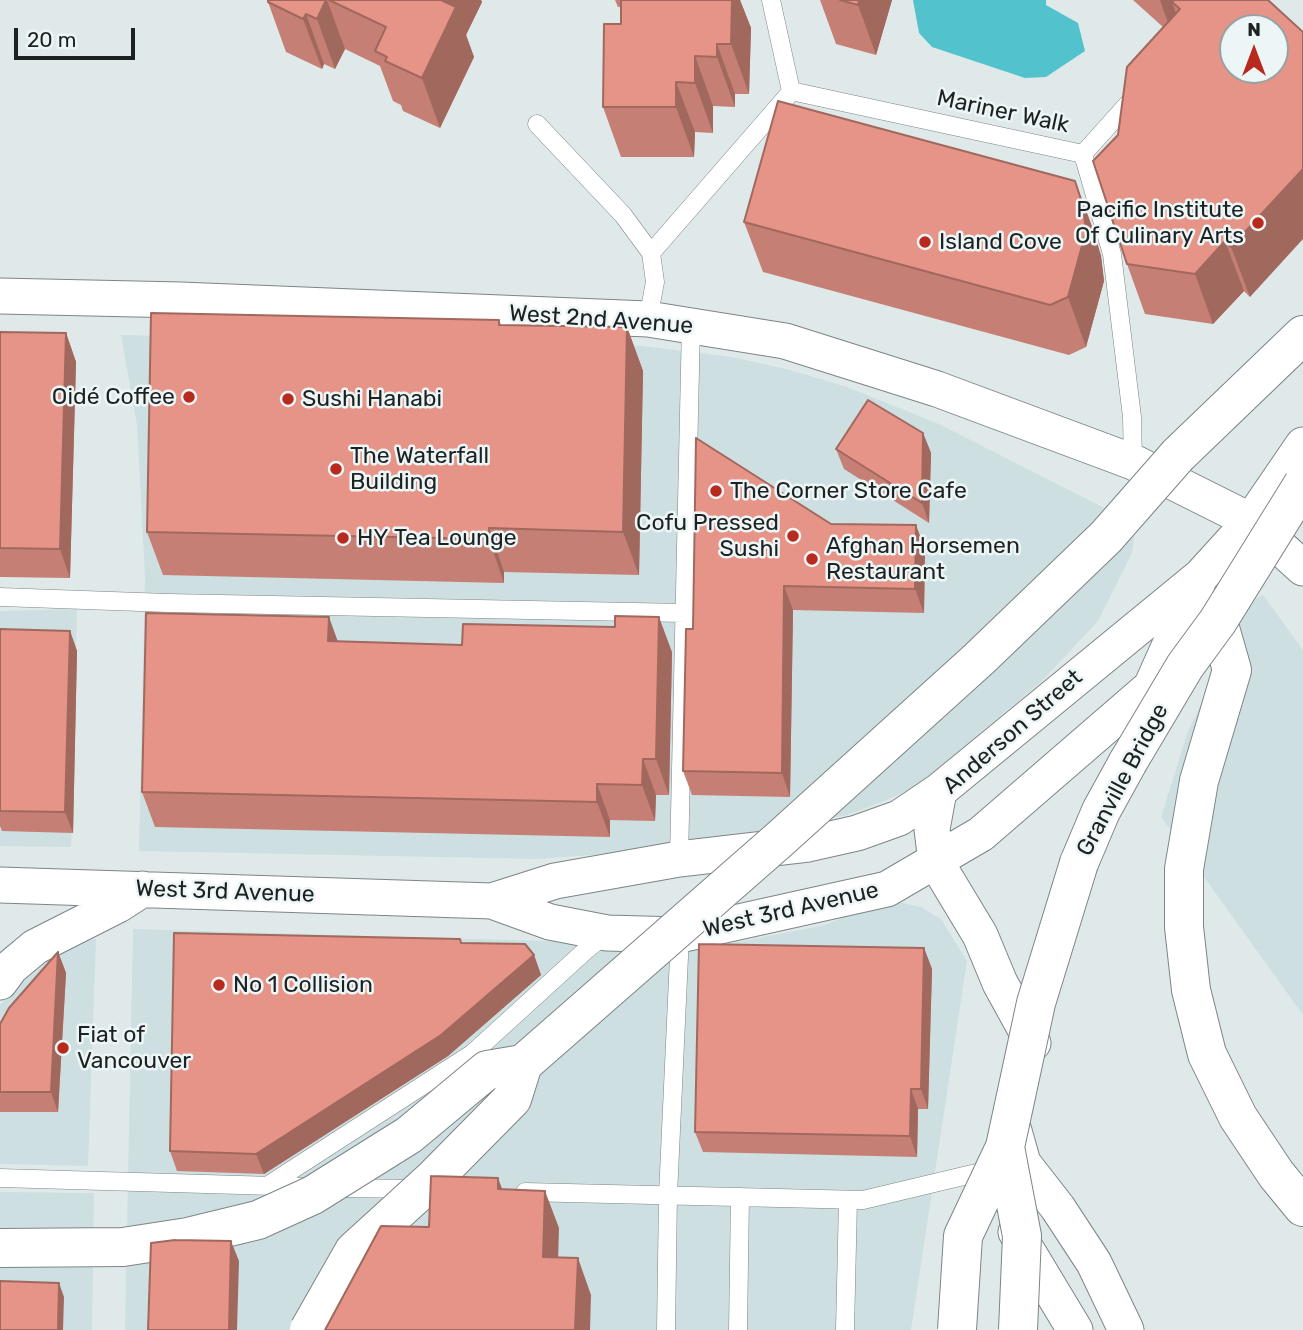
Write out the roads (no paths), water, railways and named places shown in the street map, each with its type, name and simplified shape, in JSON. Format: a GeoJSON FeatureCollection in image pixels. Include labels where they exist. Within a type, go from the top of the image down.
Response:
{"type":"FeatureCollection","features":[{"type":"Feature","properties":{"kind":"highway"},"geometry":{"type":"LineString","coordinates":[[309,1330],[354,1251],[433,1179],[512,1099],[523,1064],[780,839],[979,659],[1106,537],[1178,455],[1303,335]]}},
{"type":"Feature","properties":{"kind":"highway","name":"Granville Bridge"},"geometry":{"type":"LineString","coordinates":[[957,1330],[962,1236],[1005,1158],[1036,1003],[1079,863],[1101,811],[1128,762],[1185,666],[1218,621],[1303,484]]}},
{"type":"Feature","properties":{"kind":"highway"},"geometry":{"type":"LineString","coordinates":[[1218,621],[1232,670],[1199,781],[1184,869],[1184,927],[1191,990],[1207,1054],[1238,1117],[1276,1174],[1303,1207]]}},
{"type":"Feature","properties":{"kind":"highway"},"geometry":{"type":"LineString","coordinates":[[0,1248],[123,1247],[188,1237],[258,1220],[313,1195],[409,1135],[487,1070],[523,1064]]}},
{"type":"Feature","properties":{"kind":"highway","name":"Granville Bridge"},"geometry":{"type":"LineString","coordinates":[[1005,1158],[1022,1236],[1018,1330]]}},
{"type":"Feature","properties":{"kind":"street","name":"West 2nd Avenue"},"geometry":{"type":"LineString","coordinates":[[0,296],[181,300],[648,319],[798,345],[937,389],[1133,462],[1251,521],[1303,568]]}},
{"type":"Feature","properties":{"kind":"street","name":"Anderson Street"},"geometry":{"type":"LineString","coordinates":[[1033,1043],[1000,983],[979,935],[936,862],[932,829],[939,791],[1201,576],[1251,521],[1303,445]]}},
{"type":"Feature","properties":{"kind":"street","name":"Anderson Street"},"geometry":{"type":"LineString","coordinates":[[948,1330],[1005,1158],[1033,1043],[1091,887],[1151,687],[1201,576]]}},
{"type":"Feature","properties":{"kind":"street","name":"West 3rd Avenue"},"geometry":{"type":"LineString","coordinates":[[0,885],[492,901],[550,922],[607,933],[680,935],[887,889],[981,834],[1151,687]]}},
{"type":"Feature","properties":{"kind":"street","name":"West 3rd Avenue"},"geometry":{"type":"LineString","coordinates":[[492,901],[555,881],[678,859],[808,844],[857,833],[899,818],[939,791]]}},
{"type":"Feature","properties":{"kind":"street"},"geometry":{"type":"LineString","coordinates":[[0,982],[12,967],[36,947],[144,889]]}},
{"type":"Feature","properties":{"kind":"street","name":"Anderson Street"},"geometry":{"type":"LineString","coordinates":[[1005,1158],[1023,1163],[1058,1208],[1094,1263],[1126,1330]]}},
{"type":"Feature","properties":{"kind":"street"},"geometry":{"type":"LineString","coordinates":[[1005,1158],[1012,1226],[1075,1330]]}},
{"type":"Feature","properties":{"kind":"lane"},"geometry":{"type":"LineString","coordinates":[[651,253],[791,91],[771,0]]}},
{"type":"Feature","properties":{"kind":"lane","name":"Mariner Walk"},"geometry":{"type":"LineString","coordinates":[[791,91],[1083,154],[1147,83]]}},
{"type":"Feature","properties":{"kind":"lane"},"geometry":{"type":"LineString","coordinates":[[537,124],[623,215],[651,253],[655,282],[648,319]]}},
{"type":"Feature","properties":{"kind":"lane"},"geometry":{"type":"LineString","coordinates":[[1083,154],[1112,254],[1132,417],[1133,462]]}},
{"type":"Feature","properties":{"kind":"lane"},"geometry":{"type":"LineString","coordinates":[[678,859],[691,325]]}},
{"type":"Feature","properties":{"kind":"lane"},"geometry":{"type":"LineString","coordinates":[[0,597],[685,613]]}},
{"type":"Feature","properties":{"kind":"lane"},"geometry":{"type":"LineString","coordinates":[[267,1186],[473,1053],[607,933]]}},
{"type":"Feature","properties":{"kind":"lane"},"geometry":{"type":"LineString","coordinates":[[666,1330],[668,1195],[680,935]]}},
{"type":"Feature","properties":{"kind":"lane"},"geometry":{"type":"LineString","coordinates":[[502,1191],[863,1200],[1005,1158]]}},
{"type":"Feature","properties":{"kind":"lane"},"geometry":{"type":"LineString","coordinates":[[0,1178],[446,1190]]}},
{"type":"Feature","properties":{"kind":"lane"},"geometry":{"type":"LineString","coordinates":[[738,1330],[740,1197]]}},
{"type":"Feature","properties":{"kind":"lane"},"geometry":{"type":"LineString","coordinates":[[845,1330],[848,1200]]}},
{"type":"Feature","properties":{"kind":"water"},"geometry":{"type":"Polygon","coordinates":[[[913,0],[1046,0],[1046,5],[1078,23],[1085,51],[1046,77],[1025,78],[932,47],[919,33],[913,0]]]}},
{"type":"Feature","properties":{"kind":"place","name":"Pacific Institute Of Culinary Arts"},"geometry":{"type":"Point","coordinates":[1258,223]}},
{"type":"Feature","properties":{"kind":"place","name":"Island Cove"},"geometry":{"type":"Point","coordinates":[925,242]}},
{"type":"Feature","properties":{"kind":"place","name":"Oidé Coffee"},"geometry":{"type":"Point","coordinates":[189,397]}},
{"type":"Feature","properties":{"kind":"place","name":"Sushi Hanabi"},"geometry":{"type":"Point","coordinates":[288,399]}},
{"type":"Feature","properties":{"kind":"place","name":"The Waterfall Building"},"geometry":{"type":"Point","coordinates":[336,469]}},
{"type":"Feature","properties":{"kind":"place","name":"The Corner Store Cafe"},"geometry":{"type":"Point","coordinates":[716,491]}},
{"type":"Feature","properties":{"kind":"place","name":"Cofu Pressed Sushi"},"geometry":{"type":"Point","coordinates":[793,536]}},
{"type":"Feature","properties":{"kind":"place","name":"HY Tea Lounge"},"geometry":{"type":"Point","coordinates":[343,538]}},
{"type":"Feature","properties":{"kind":"place","name":"Afghan Horsemen Restaurant"},"geometry":{"type":"Point","coordinates":[812,559]}},
{"type":"Feature","properties":{"kind":"place","name":"No 1 Collision"},"geometry":{"type":"Point","coordinates":[219,985]}},
{"type":"Feature","properties":{"kind":"place","name":"Fiat of Vancouver"},"geometry":{"type":"Point","coordinates":[63,1048]}}]}
